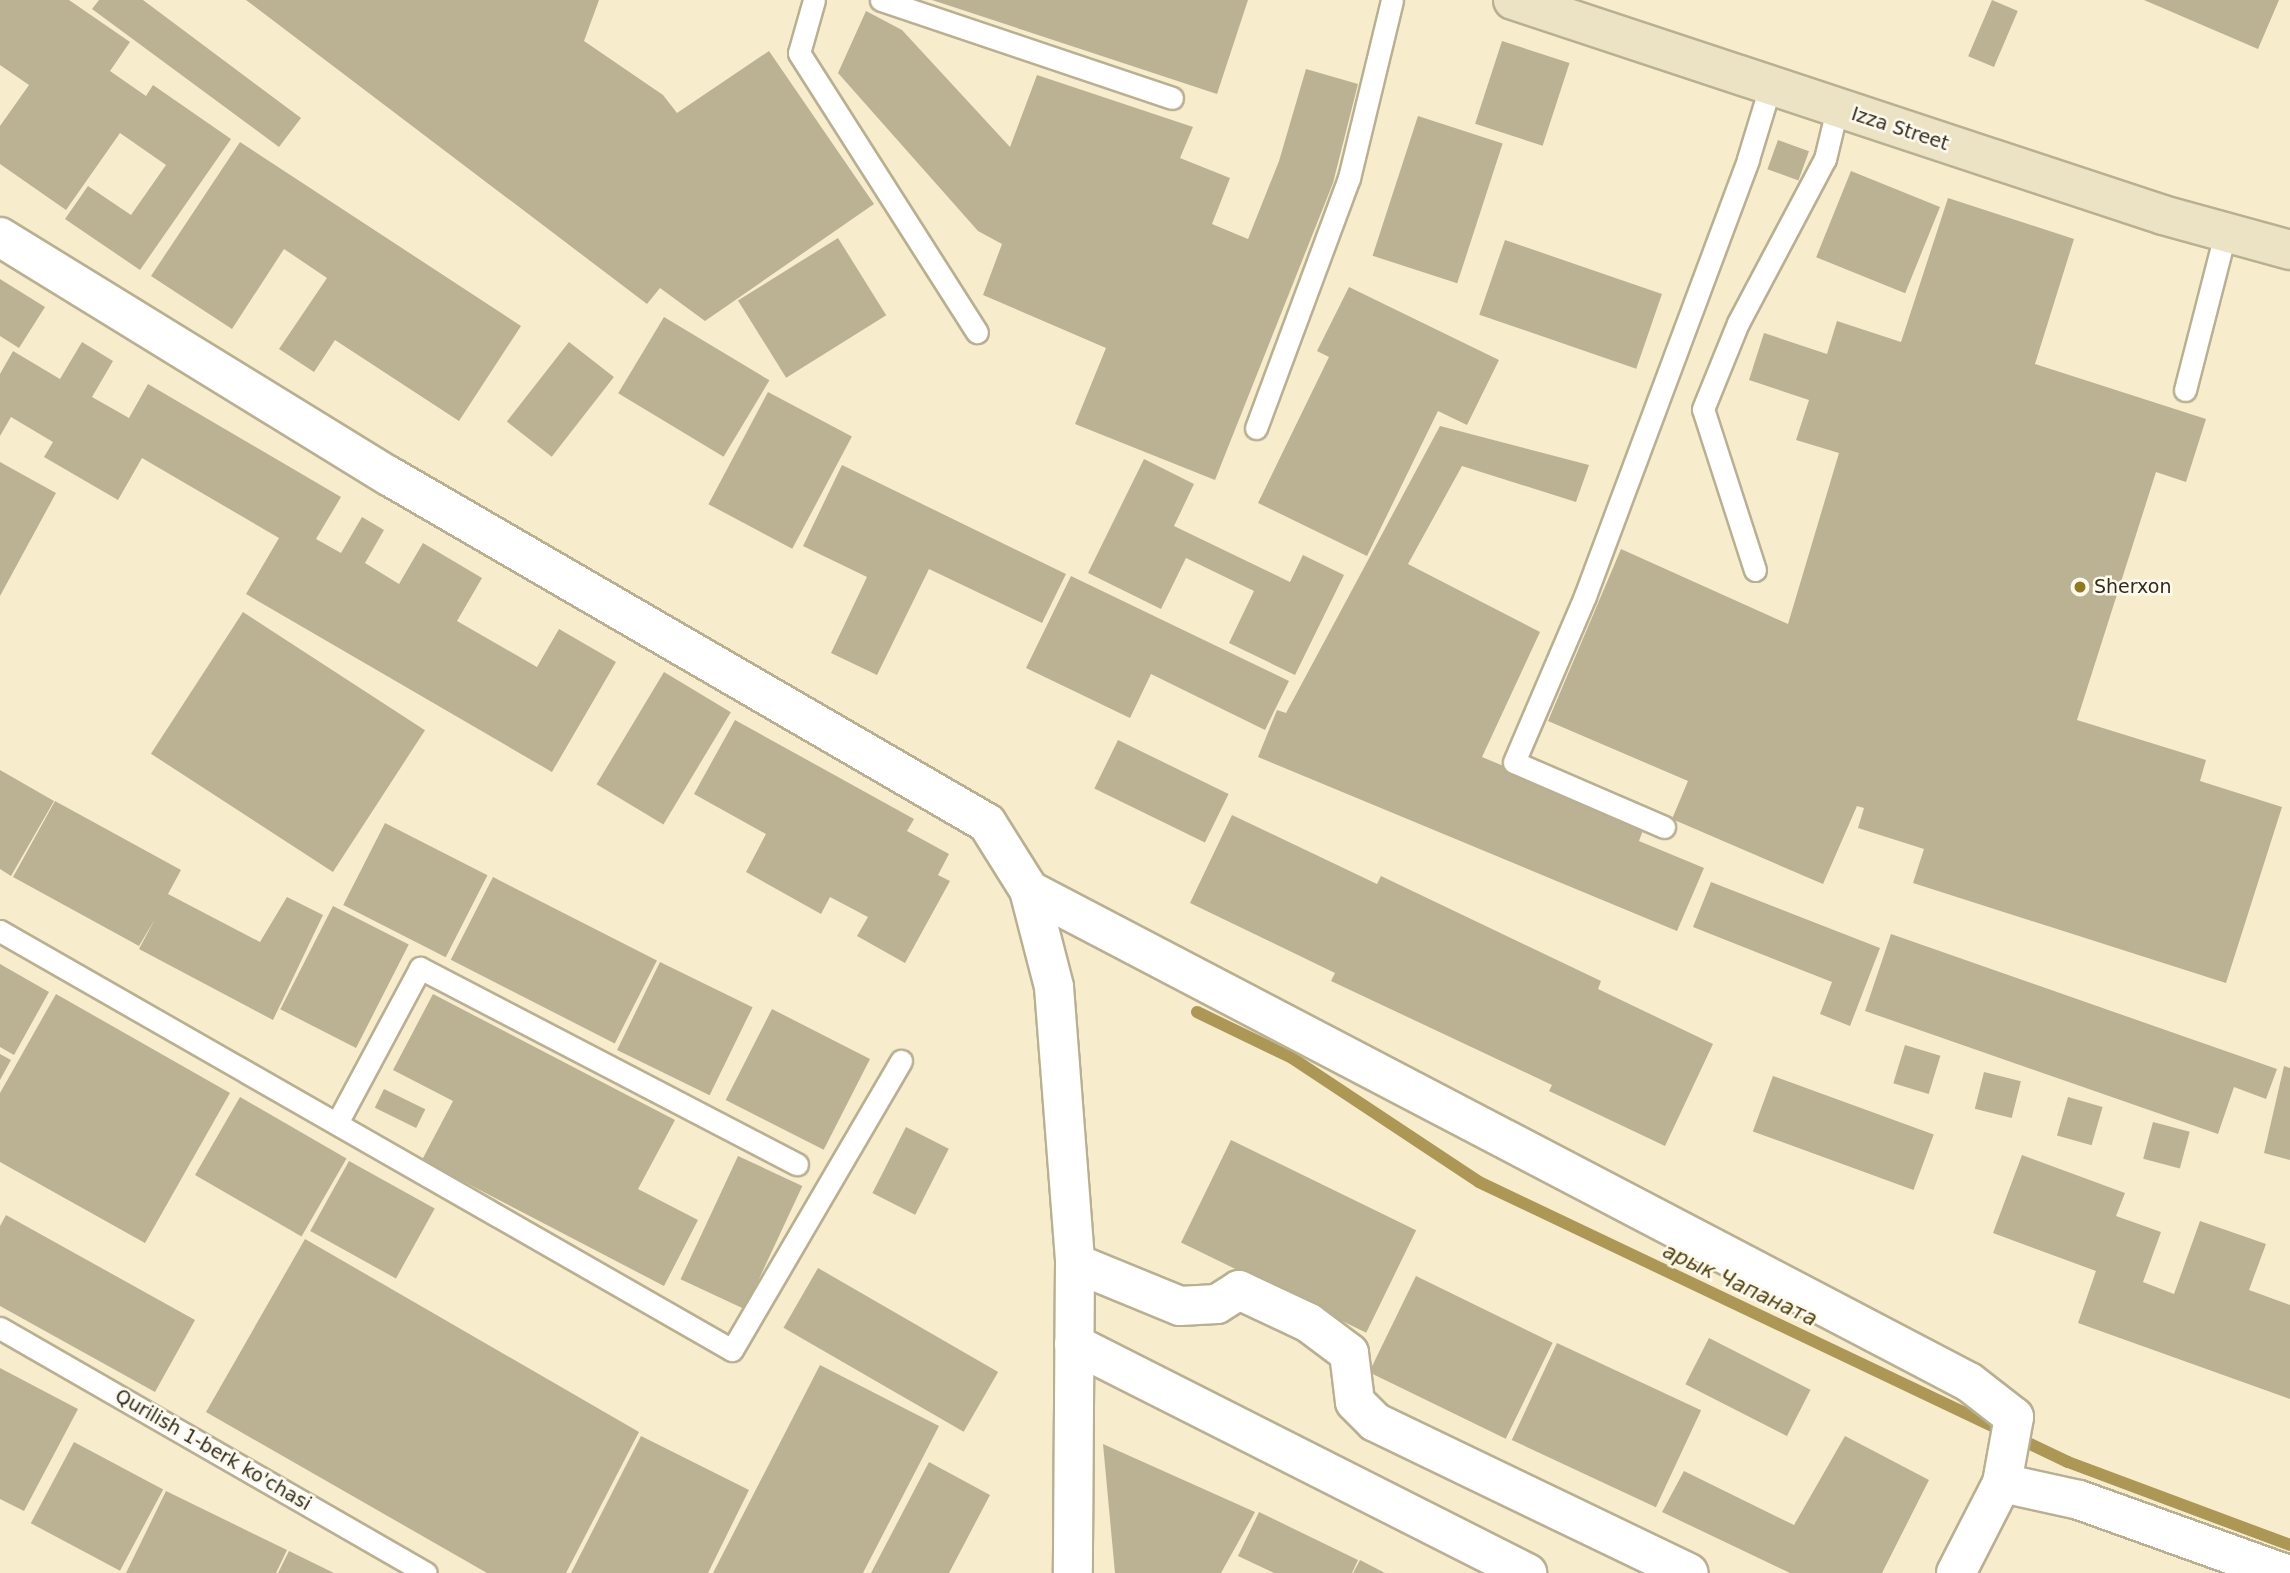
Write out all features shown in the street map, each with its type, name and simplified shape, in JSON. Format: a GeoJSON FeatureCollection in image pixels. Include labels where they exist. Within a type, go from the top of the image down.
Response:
{"type":"FeatureCollection","features":[{"type":"Feature","properties":{"kind":"main road","name":"Izza Street"},"geometry":{"type":"LineString","coordinates":[[1513,0],[1770,87],[2225,234],[2290,250]]}},
{"type":"Feature","properties":{"kind":"street"},"geometry":{"type":"LineString","coordinates":[[0,237],[389,476],[987,823],[1029,890],[1054,987],[1075,1263],[1073,1573]]}},
{"type":"Feature","properties":{"kind":"street"},"geometry":{"type":"LineString","coordinates":[[1029,890],[1969,1382],[2014,1417],[2003,1479],[1956,1573]]}},
{"type":"Feature","properties":{"kind":"street"},"geometry":{"type":"LineString","coordinates":[[1075,1263],[1180,1306],[1217,1304],[1240,1290],[1309,1322],[1349,1353],[1355,1402],[1376,1422],[1689,1573]]}},
{"type":"Feature","properties":{"kind":"street"},"geometry":{"type":"LineString","coordinates":[[1074,1344],[1527,1573]]}},
{"type":"Feature","properties":{"kind":"street"},"geometry":{"type":"LineString","coordinates":[[2003,1479],[2079,1500],[2283,1573]]}},
{"type":"Feature","properties":{"kind":"lane"},"geometry":{"type":"LineString","coordinates":[[814,0],[799,54],[977,332]]}},
{"type":"Feature","properties":{"kind":"lane"},"geometry":{"type":"LineString","coordinates":[[881,0],[1172,98]]}},
{"type":"Feature","properties":{"kind":"lane"},"geometry":{"type":"LineString","coordinates":[[1256,428],[1349,178],[1392,0]]}},
{"type":"Feature","properties":{"kind":"lane"},"geometry":{"type":"LineString","coordinates":[[1664,827],[1514,762],[1590,583],[1748,159],[1770,87]]}},
{"type":"Feature","properties":{"kind":"lane"},"geometry":{"type":"LineString","coordinates":[[1755,570],[1703,409],[1738,323],[1825,159],[1837,109]]}},
{"type":"Feature","properties":{"kind":"lane"},"geometry":{"type":"LineString","coordinates":[[2185,390],[2225,234]]}},
{"type":"Feature","properties":{"kind":"lane"},"geometry":{"type":"LineString","coordinates":[[0,931],[732,1350],[901,1060]]}},
{"type":"Feature","properties":{"kind":"lane"},"geometry":{"type":"LineString","coordinates":[[337,1123],[420,968],[797,1164]]}},
{"type":"Feature","properties":{"kind":"lane","name":"Qurilish 1-berk ko'chasi"},"geometry":{"type":"LineString","coordinates":[[0,1328],[426,1573]]}},
{"type":"Feature","properties":{"kind":"building"},"geometry":{"type":"Polygon","coordinates":[[[0,0],[69,0],[130,42],[110,71],[146,96],[153,85],[231,139],[140,270],[65,219],[88,186],[131,215],[166,165],[120,133],[66,210],[0,164],[0,126],[29,85],[0,65],[0,0]]]}},
{"type":"Feature","properties":{"kind":"building"},"geometry":{"type":"Polygon","coordinates":[[[99,0],[143,0],[301,118],[279,147],[92,9],[99,0]]]}},
{"type":"Feature","properties":{"kind":"building"},"geometry":{"type":"Polygon","coordinates":[[[246,0],[599,0],[584,41],[663,95],[677,113],[769,51],[874,204],[705,321],[660,288],[647,304],[246,0]]]}},
{"type":"Feature","properties":{"kind":"building"},"geometry":{"type":"Polygon","coordinates":[[[932,0],[1248,0],[1217,94],[932,0]]]}},
{"type":"Feature","properties":{"kind":"building"},"geometry":{"type":"Polygon","coordinates":[[[1992,0],[2018,11],[1994,67],[1968,56],[1992,0]]]}},
{"type":"Feature","properties":{"kind":"building"},"geometry":{"type":"Polygon","coordinates":[[[2144,0],[2279,0],[2258,49],[2144,0]]]}},
{"type":"Feature","properties":{"kind":"building"},"geometry":{"type":"Polygon","coordinates":[[[866,11],[902,30],[1010,147],[1037,75],[1193,127],[1180,158],[1230,178],[1212,224],[1248,239],[1279,161],[1306,69],[1358,84],[1333,183],[1215,480],[1075,424],[1106,348],[983,295],[1002,244],[978,231],[838,73],[866,11]]]}},
{"type":"Feature","properties":{"kind":"building"},"geometry":{"type":"Polygon","coordinates":[[[1502,41],[1570,63],[1543,146],[1475,124],[1502,41]]]}},
{"type":"Feature","properties":{"kind":"building"},"geometry":{"type":"Polygon","coordinates":[[[1418,116],[1503,144],[1457,283],[1373,256],[1418,116]]]}},
{"type":"Feature","properties":{"kind":"building"},"geometry":{"type":"Polygon","coordinates":[[[1778,140],[1809,151],[1798,180],[1767,169],[1778,140]]]}},
{"type":"Feature","properties":{"kind":"building"},"geometry":{"type":"Polygon","coordinates":[[[240,142],[521,326],[459,421],[335,340],[314,372],[279,349],[327,278],[284,249],[232,329],[151,276],[240,142]]]}},
{"type":"Feature","properties":{"kind":"building"},"geometry":{"type":"Polygon","coordinates":[[[1851,171],[1940,207],[1905,293],[1816,257],[1851,171]]]}},
{"type":"Feature","properties":{"kind":"building"},"geometry":{"type":"Polygon","coordinates":[[[1948,198],[2074,239],[2035,364],[2206,419],[2186,482],[2156,472],[2077,720],[2206,760],[2200,781],[2282,807],[2226,983],[1913,883],[1924,849],[1858,828],[1864,808],[1857,806],[1823,884],[1672,819],[1688,781],[1548,721],[1621,549],[1788,624],[1839,453],[1796,440],[1809,400],[1749,380],[1764,333],[1827,354],[1837,321],[1901,342],[1948,198]]]}},
{"type":"Feature","properties":{"kind":"building"},"geometry":{"type":"Polygon","coordinates":[[[838,238],[886,315],[786,378],[738,301],[838,238]]]}},
{"type":"Feature","properties":{"kind":"building"},"geometry":{"type":"Polygon","coordinates":[[[1505,240],[1662,294],[1636,369],[1479,315],[1505,240]]]}},
{"type":"Feature","properties":{"kind":"building"},"geometry":{"type":"Polygon","coordinates":[[[0,279],[45,307],[19,348],[0,336],[0,279]]]}},
{"type":"Feature","properties":{"kind":"building"},"geometry":{"type":"Polygon","coordinates":[[[1349,287],[1499,360],[1467,425],[1438,411],[1367,556],[1258,503],[1329,357],[1317,351],[1349,287]]]}},
{"type":"Feature","properties":{"kind":"building"},"geometry":{"type":"Polygon","coordinates":[[[664,317],[769,380],[724,457],[618,393],[664,317]]]}},
{"type":"Feature","properties":{"kind":"building"},"geometry":{"type":"Polygon","coordinates":[[[82,342],[113,361],[92,397],[129,418],[148,384],[341,497],[316,539],[341,553],[362,517],[384,530],[365,563],[399,584],[423,543],[482,578],[457,621],[537,667],[559,629],[616,662],[552,772],[246,594],[279,538],[142,458],[118,500],[44,457],[53,442],[11,417],[0,436],[0,374],[13,351],[60,379],[82,342]]]}},
{"type":"Feature","properties":{"kind":"building"},"geometry":{"type":"Polygon","coordinates":[[[569,342],[614,377],[552,457],[507,422],[569,342]]]}},
{"type":"Feature","properties":{"kind":"building"},"geometry":{"type":"Polygon","coordinates":[[[768,392],[852,437],[792,549],[708,504],[768,392]]]}},
{"type":"Feature","properties":{"kind":"building"},"geometry":{"type":"Polygon","coordinates":[[[1440,426],[1589,465],[1576,502],[1462,466],[1408,564],[1540,632],[1482,757],[1645,825],[1639,841],[1704,868],[1677,931],[1258,757],[1277,710],[1286,713],[1440,426]]]}},
{"type":"Feature","properties":{"kind":"building"},"geometry":{"type":"Polygon","coordinates":[[[1144,459],[1194,484],[1174,526],[1290,582],[1303,555],[1344,575],[1295,675],[1229,643],[1254,591],[1186,558],[1161,609],[1088,573],[1144,459]]]}},
{"type":"Feature","properties":{"kind":"building"},"geometry":{"type":"Polygon","coordinates":[[[0,462],[56,493],[0,596],[0,462]]]}},
{"type":"Feature","properties":{"kind":"building"},"geometry":{"type":"Polygon","coordinates":[[[842,465],[1066,574],[1042,623],[929,569],[877,675],[831,653],[867,577],[803,546],[842,465]]]}},
{"type":"Feature","properties":{"kind":"building"},"geometry":{"type":"Polygon","coordinates":[[[1071,576],[1289,681],[1265,730],[1151,674],[1130,718],[1026,668],[1071,576]]]}},
{"type":"Feature","properties":{"kind":"building"},"geometry":{"type":"Polygon","coordinates":[[[243,612],[425,730],[333,872],[151,754],[243,612]]]}},
{"type":"Feature","properties":{"kind":"building"},"geometry":{"type":"Polygon","coordinates":[[[664,672],[731,712],[663,824],[597,784],[664,672]]]}},
{"type":"Feature","properties":{"kind":"building"},"geometry":{"type":"Polygon","coordinates":[[[735,720],[914,819],[907,831],[949,854],[938,875],[950,881],[905,963],[857,936],[868,917],[830,897],[821,914],[746,872],[766,834],[694,794],[735,720]]]}},
{"type":"Feature","properties":{"kind":"building"},"geometry":{"type":"Polygon","coordinates":[[[1118,740],[1229,794],[1205,842],[1094,789],[1118,740]]]}},
{"type":"Feature","properties":{"kind":"building"},"geometry":{"type":"Polygon","coordinates":[[[0,770],[54,801],[11,876],[0,869],[0,770]]]}},
{"type":"Feature","properties":{"kind":"building"},"geometry":{"type":"Polygon","coordinates":[[[55,801],[181,870],[168,894],[260,942],[287,897],[323,915],[273,1020],[139,949],[155,919],[139,946],[13,877],[55,801]]]}},
{"type":"Feature","properties":{"kind":"building"},"geometry":{"type":"Polygon","coordinates":[[[1232,815],[1377,884],[1381,876],[1601,981],[1598,989],[1713,1044],[1665,1146],[1549,1091],[1552,1085],[1331,981],[1335,973],[1190,903],[1232,815]]]}},
{"type":"Feature","properties":{"kind":"building"},"geometry":{"type":"Polygon","coordinates":[[[385,823],[487,875],[446,957],[343,905],[385,823]]]}},
{"type":"Feature","properties":{"kind":"building"},"geometry":{"type":"Polygon","coordinates":[[[493,877],[657,961],[615,1043],[451,960],[493,877]]]}},
{"type":"Feature","properties":{"kind":"building"},"geometry":{"type":"Polygon","coordinates":[[[1711,882],[1880,948],[1850,1026],[1820,1014],[1832,982],[1693,927],[1711,882]]]}},
{"type":"Feature","properties":{"kind":"building"},"geometry":{"type":"Polygon","coordinates":[[[333,906],[409,945],[356,1048],[280,1009],[333,906]]]}},
{"type":"Feature","properties":{"kind":"building"},"geometry":{"type":"Polygon","coordinates":[[[1891,934],[2277,1069],[2266,1099],[2234,1087],[2218,1134],[1865,1011],[1891,934]]]}},
{"type":"Feature","properties":{"kind":"building"},"geometry":{"type":"Polygon","coordinates":[[[660,962],[753,1007],[710,1095],[617,1050],[660,962]]]}},
{"type":"Feature","properties":{"kind":"building"},"geometry":{"type":"Polygon","coordinates":[[[0,964],[49,992],[14,1055],[0,1047],[0,964]]]}},
{"type":"Feature","properties":{"kind":"building"},"geometry":{"type":"Polygon","coordinates":[[[56,994],[230,1093],[145,1243],[0,1162],[0,1093],[56,994]]]}},
{"type":"Feature","properties":{"kind":"building"},"geometry":{"type":"Polygon","coordinates":[[[433,994],[675,1120],[638,1189],[698,1220],[664,1286],[422,1160],[453,1101],[393,1070],[433,994]]]}},
{"type":"Feature","properties":{"kind":"building"},"geometry":{"type":"Polygon","coordinates":[[[772,1009],[870,1059],[824,1150],[726,1100],[772,1009]]]}},
{"type":"Feature","properties":{"kind":"building"},"geometry":{"type":"Polygon","coordinates":[[[1905,1045],[1940,1056],[1929,1094],[1893,1083],[1905,1045]]]}},
{"type":"Feature","properties":{"kind":"building"},"geometry":{"type":"Polygon","coordinates":[[[0,1054],[11,1060],[0,1080],[0,1054]]]}},
{"type":"Feature","properties":{"kind":"building"},"geometry":{"type":"Polygon","coordinates":[[[2284,1066],[2290,1068],[2290,1160],[2264,1153],[2284,1066]]]}},
{"type":"Feature","properties":{"kind":"building"},"geometry":{"type":"Polygon","coordinates":[[[1984,1072],[2021,1081],[2012,1118],[1975,1109],[1984,1072]]]}},
{"type":"Feature","properties":{"kind":"building"},"geometry":{"type":"Polygon","coordinates":[[[1773,1076],[1934,1134],[1914,1190],[1753,1131],[1773,1076]]]}},
{"type":"Feature","properties":{"kind":"building"},"geometry":{"type":"Polygon","coordinates":[[[384,1089],[425,1109],[416,1128],[375,1108],[384,1089]]]}},
{"type":"Feature","properties":{"kind":"building"},"geometry":{"type":"Polygon","coordinates":[[[240,1097],[347,1158],[302,1236],[195,1175],[240,1097]]]}},
{"type":"Feature","properties":{"kind":"building"},"geometry":{"type":"Polygon","coordinates":[[[2068,1097],[2103,1107],[2092,1145],[2057,1135],[2068,1097]]]}},
{"type":"Feature","properties":{"kind":"building"},"geometry":{"type":"Polygon","coordinates":[[[2153,1122],[2190,1132],[2180,1169],[2143,1159],[2153,1122]]]}},
{"type":"Feature","properties":{"kind":"building"},"geometry":{"type":"Polygon","coordinates":[[[906,1127],[949,1149],[915,1215],[872,1193],[906,1127]]]}},
{"type":"Feature","properties":{"kind":"building"},"geometry":{"type":"Polygon","coordinates":[[[1231,1140],[1416,1230],[1366,1333],[1181,1242],[1231,1140]]]}},
{"type":"Feature","properties":{"kind":"building"},"geometry":{"type":"Polygon","coordinates":[[[2022,1155],[2125,1193],[2116,1216],[2161,1232],[2143,1282],[2174,1294],[2200,1221],[2266,1244],[2249,1290],[2290,1305],[2290,1399],[2078,1323],[2096,1271],[1993,1233],[2022,1155]]]}},
{"type":"Feature","properties":{"kind":"building"},"geometry":{"type":"Polygon","coordinates":[[[738,1156],[802,1186],[745,1309],[681,1279],[738,1156]]]}},
{"type":"Feature","properties":{"kind":"building"},"geometry":{"type":"Polygon","coordinates":[[[349,1161],[435,1209],[396,1278],[310,1231],[349,1161]]]}},
{"type":"Feature","properties":{"kind":"building"},"geometry":{"type":"Polygon","coordinates":[[[6,1215],[195,1320],[155,1392],[0,1306],[0,1226],[6,1215]]]}},
{"type":"Feature","properties":{"kind":"building"},"geometry":{"type":"Polygon","coordinates":[[[305,1239],[639,1432],[566,1573],[487,1573],[206,1412],[305,1239]]]}},
{"type":"Feature","properties":{"kind":"building"},"geometry":{"type":"Polygon","coordinates":[[[818,1268],[998,1372],[964,1432],[784,1328],[818,1268]]]}},
{"type":"Feature","properties":{"kind":"building"},"geometry":{"type":"Polygon","coordinates":[[[1416,1276],[1553,1343],[1506,1439],[1369,1372],[1416,1276]]]}},
{"type":"Feature","properties":{"kind":"building"},"geometry":{"type":"Polygon","coordinates":[[[1709,1338],[1811,1390],[1787,1436],[1685,1384],[1709,1338]]]}},
{"type":"Feature","properties":{"kind":"building"},"geometry":{"type":"Polygon","coordinates":[[[1557,1343],[1701,1410],[1656,1507],[1512,1440],[1557,1343]]]}},
{"type":"Feature","properties":{"kind":"building"},"geometry":{"type":"Polygon","coordinates":[[[820,1365],[939,1426],[863,1573],[713,1573],[820,1365]]]}},
{"type":"Feature","properties":{"kind":"building"},"geometry":{"type":"Polygon","coordinates":[[[0,1368],[78,1409],[24,1511],[0,1499],[0,1368]]]}},
{"type":"Feature","properties":{"kind":"building"},"geometry":{"type":"Polygon","coordinates":[[[641,1436],[749,1490],[708,1573],[571,1573],[641,1436]]]}},
{"type":"Feature","properties":{"kind":"building"},"geometry":{"type":"Polygon","coordinates":[[[1845,1436],[1929,1480],[1882,1573],[1790,1573],[1662,1512],[1684,1471],[1794,1525],[1845,1436]]]}},
{"type":"Feature","properties":{"kind":"building"},"geometry":{"type":"Polygon","coordinates":[[[74,1442],[163,1489],[120,1571],[31,1523],[74,1442]]]}},
{"type":"Feature","properties":{"kind":"building"},"geometry":{"type":"Polygon","coordinates":[[[1103,1444],[1255,1512],[1221,1573],[1115,1573],[1103,1444]]]}},
{"type":"Feature","properties":{"kind":"building"},"geometry":{"type":"Polygon","coordinates":[[[929,1462],[990,1495],[949,1573],[871,1573],[929,1462]]]}},
{"type":"Feature","properties":{"kind":"building"},"geometry":{"type":"Polygon","coordinates":[[[166,1491],[287,1550],[276,1573],[126,1573],[166,1491]]]}},
{"type":"Feature","properties":{"kind":"building"},"geometry":{"type":"Polygon","coordinates":[[[1259,1512],[1358,1560],[1352,1573],[1274,1573],[1238,1556],[1259,1512]]]}},
{"type":"Feature","properties":{"kind":"building"},"geometry":{"type":"Polygon","coordinates":[[[289,1551],[334,1573],[278,1573],[289,1551]]]}},
{"type":"Feature","properties":{"kind":"building"},"geometry":{"type":"Polygon","coordinates":[[[1360,1560],[1385,1573],[1353,1573],[1360,1560]]]}},
{"type":"Feature","properties":{"kind":"waterway","name":"арык Чапаната"},"geometry":{"type":"LineString","coordinates":[[1197,1012],[1292,1058],[1479,1182],[2068,1462],[2290,1545]]}},
{"type":"Feature","properties":{"kind":"place","name":"Sherxon"},"geometry":{"type":"Point","coordinates":[2080,587]}}]}
